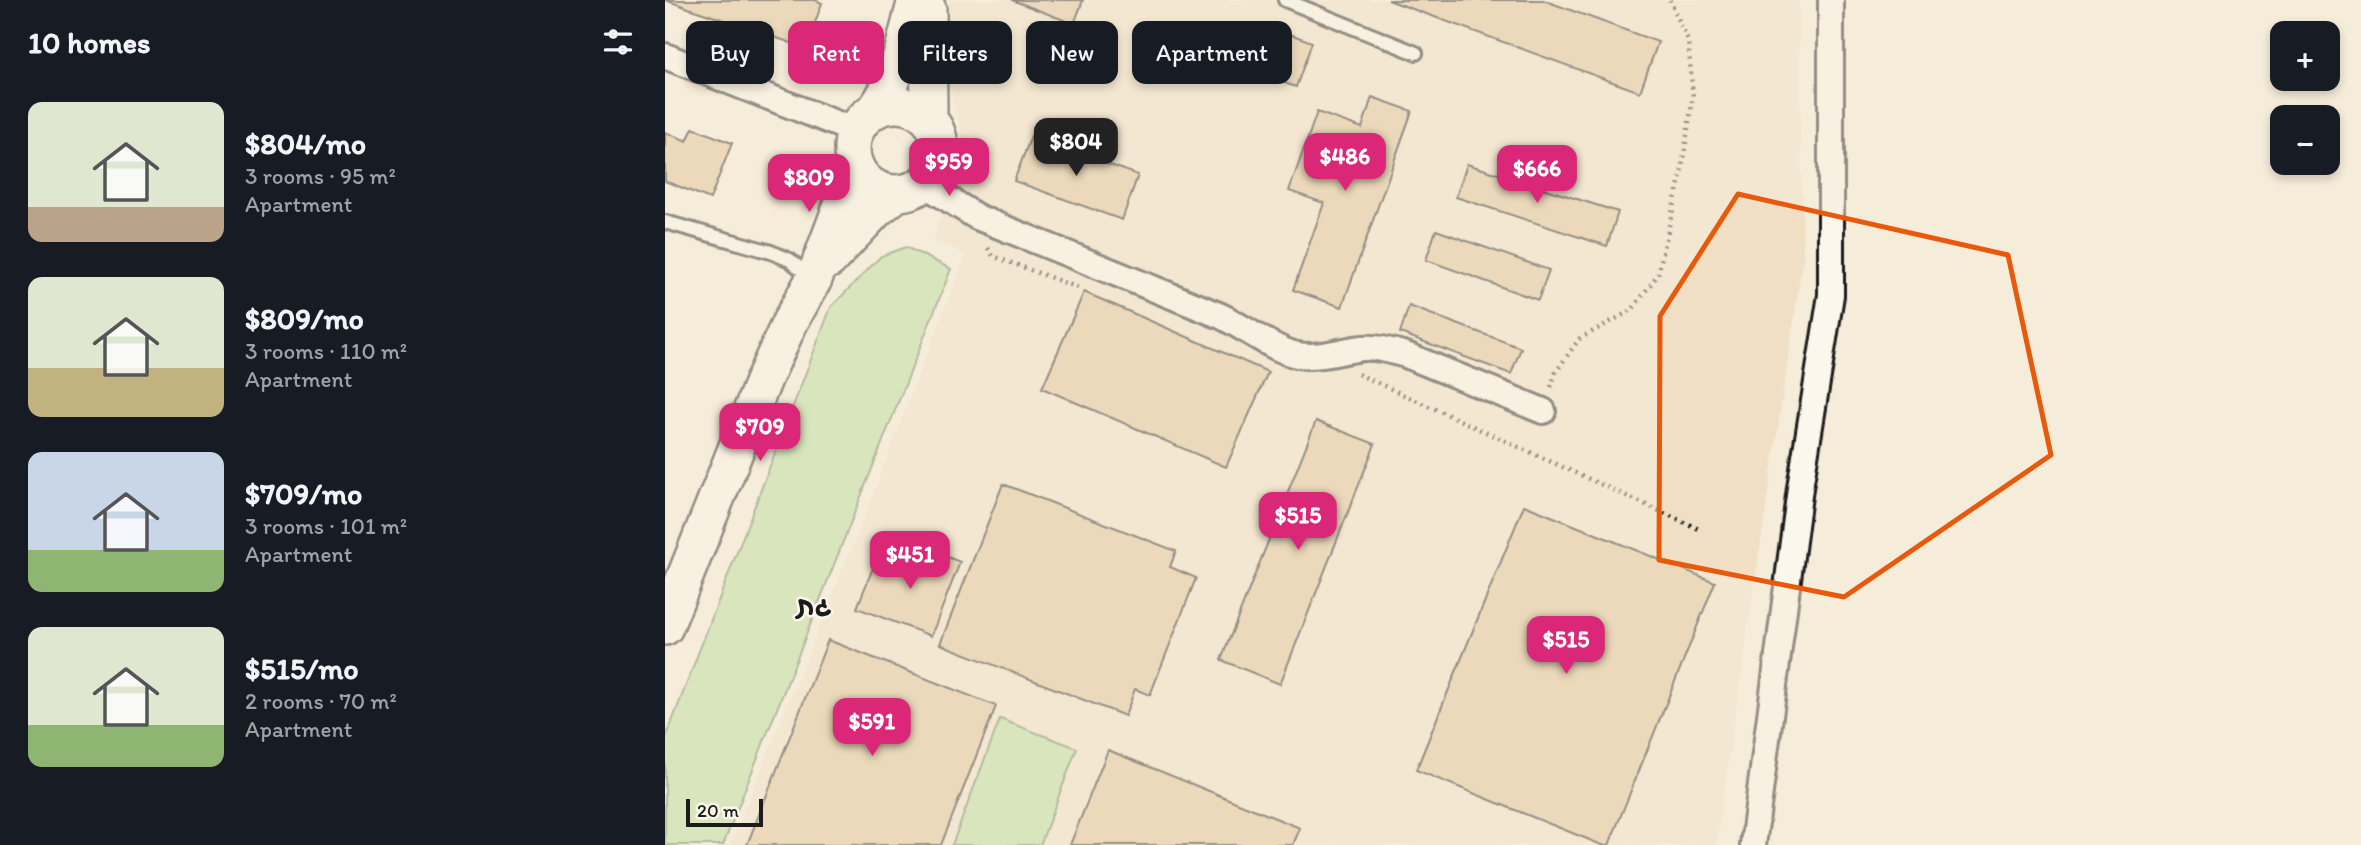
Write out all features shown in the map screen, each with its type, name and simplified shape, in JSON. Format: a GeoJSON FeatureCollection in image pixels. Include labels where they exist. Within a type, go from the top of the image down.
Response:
{"type":"FeatureCollection","features":[{"type":"Feature","properties":{"kind":"street"},"geometry":{"type":"LineString","coordinates":[[916,0],[896,75],[888,92],[865,120],[852,145],[853,160],[858,173],[868,184],[881,191],[910,189],[977,216],[1221,316],[1284,352],[1300,356],[1383,348],[1543,411]]}},
{"type":"Feature","properties":{"kind":"street"},"geometry":{"type":"LineString","coordinates":[[814,279],[846,240],[876,210],[934,173],[940,160],[939,138],[929,118],[926,64],[928,0]]}},
{"type":"Feature","properties":{"kind":"street"},"geometry":{"type":"LineString","coordinates":[[1753,845],[1800,488],[1831,295],[1831,0]]}},
{"type":"Feature","properties":{"kind":"street"},"geometry":{"type":"LineString","coordinates":[[665,56],[865,120]]}},
{"type":"Feature","properties":{"kind":"street"},"geometry":{"type":"LineString","coordinates":[[865,120],[888,105],[917,109],[929,118]]}},
{"type":"Feature","properties":{"kind":"street"},"geometry":{"type":"LineString","coordinates":[[665,627],[764,379],[790,322],[814,279],[856,167]]}},
{"type":"Feature","properties":{"kind":"lane"},"geometry":{"type":"LineString","coordinates":[[1285,0],[1416,53]]}},
{"type":"Feature","properties":{"kind":"lane"},"geometry":{"type":"LineString","coordinates":[[665,222],[771,252],[790,260],[814,279]]}},
{"type":"Feature","properties":{"kind":"path"},"geometry":{"type":"LineString","coordinates":[[1543,411],[1556,372],[1579,339],[1632,310],[1657,274],[1681,174],[1693,97],[1688,41],[1670,0]]}},
{"type":"Feature","properties":{"kind":"highlighted area"},"geometry":{"type":"Polygon","coordinates":[[[1738,194],[2008,255],[2051,455],[1844,597],[1659,560],[1660,316],[1738,194]]]}},
{"type":"Feature","properties":{"kind":"shaded area"},"geometry":{"type":"Polygon","coordinates":[[[949,0],[1799,0],[1803,258],[1716,845],[730,845],[856,537],[966,254],[933,240],[964,141],[951,84],[1012,84],[1012,21],[949,21],[949,0]]]}},
{"type":"Feature","properties":{"kind":"green space"},"geometry":{"type":"Polygon","coordinates":[[[906,247],[951,269],[723,845],[665,845],[665,740],[831,307],[881,256],[906,247]]]}},
{"type":"Feature","properties":{"kind":"green space"},"geometry":{"type":"Polygon","coordinates":[[[1000,719],[1077,748],[1040,845],[952,845],[1000,719]]]}},
{"type":"Feature","properties":{"kind":"building"},"geometry":{"type":"Polygon","coordinates":[[[665,0],[815,0],[822,3],[816,21],[788,21],[788,42],[774,37],[774,21],[727,21],[665,0]]]}},
{"type":"Feature","properties":{"kind":"building"},"geometry":{"type":"Polygon","coordinates":[[[1012,0],[1083,0],[1075,21],[1066,21],[1012,0]]]}},
{"type":"Feature","properties":{"kind":"building"},"geometry":{"type":"Polygon","coordinates":[[[1388,0],[1543,0],[1658,42],[1640,92],[1388,0]]]}},
{"type":"Feature","properties":{"kind":"building"},"geometry":{"type":"Polygon","coordinates":[[[1292,35],[1312,42],[1296,87],[1287,84],[1292,84],[1292,35]]]}},
{"type":"Feature","properties":{"kind":"building"},"geometry":{"type":"Polygon","coordinates":[[[1372,97],[1412,111],[1342,307],[1293,290],[1324,203],[1289,191],[1317,112],[1362,128],[1372,97]]]}},
{"type":"Feature","properties":{"kind":"building"},"geometry":{"type":"Polygon","coordinates":[[[693,128],[732,143],[710,199],[665,181],[665,132],[687,141],[693,128]]]}},
{"type":"Feature","properties":{"kind":"building"},"geometry":{"type":"Polygon","coordinates":[[[1031,136],[1138,175],[1122,220],[1014,181],[1031,136]]]}},
{"type":"Feature","properties":{"kind":"building"},"geometry":{"type":"Polygon","coordinates":[[[1467,164],[1618,212],[1607,246],[1456,197],[1467,164]]]}},
{"type":"Feature","properties":{"kind":"building"},"geometry":{"type":"Polygon","coordinates":[[[1436,230],[1549,270],[1538,300],[1426,260],[1436,230]]]}},
{"type":"Feature","properties":{"kind":"building"},"geometry":{"type":"Polygon","coordinates":[[[1084,292],[1268,372],[1226,467],[1042,388],[1084,292]]]}},
{"type":"Feature","properties":{"kind":"building"},"geometry":{"type":"Polygon","coordinates":[[[1409,306],[1521,348],[1511,374],[1400,333],[1409,306]]]}},
{"type":"Feature","properties":{"kind":"building"},"geometry":{"type":"Polygon","coordinates":[[[1316,421],[1375,444],[1280,684],[1221,660],[1316,421]]]}},
{"type":"Feature","properties":{"kind":"building"},"geometry":{"type":"Polygon","coordinates":[[[1003,484],[1176,551],[1170,567],[1196,578],[1150,695],[1135,689],[1125,716],[940,644],[1003,484]]]}},
{"type":"Feature","properties":{"kind":"building"},"geometry":{"type":"Polygon","coordinates":[[[1524,505],[1715,582],[1609,845],[1602,845],[1416,770],[1524,505]]]}},
{"type":"Feature","properties":{"kind":"building"},"geometry":{"type":"Polygon","coordinates":[[[926,548],[960,562],[931,636],[857,608],[878,555],[917,570],[926,548]]]}},
{"type":"Feature","properties":{"kind":"building"},"geometry":{"type":"Polygon","coordinates":[[[828,640],[996,706],[941,845],[747,845],[828,640]]]}},
{"type":"Feature","properties":{"kind":"building"},"geometry":{"type":"Polygon","coordinates":[[[1108,750],[1300,828],[1293,845],[1070,845],[1108,750]]]}},
{"type":"Feature","properties":{"kind":"district","name":"גת"},"geometry":{"type":"Point","coordinates":[814,606]}}]}
